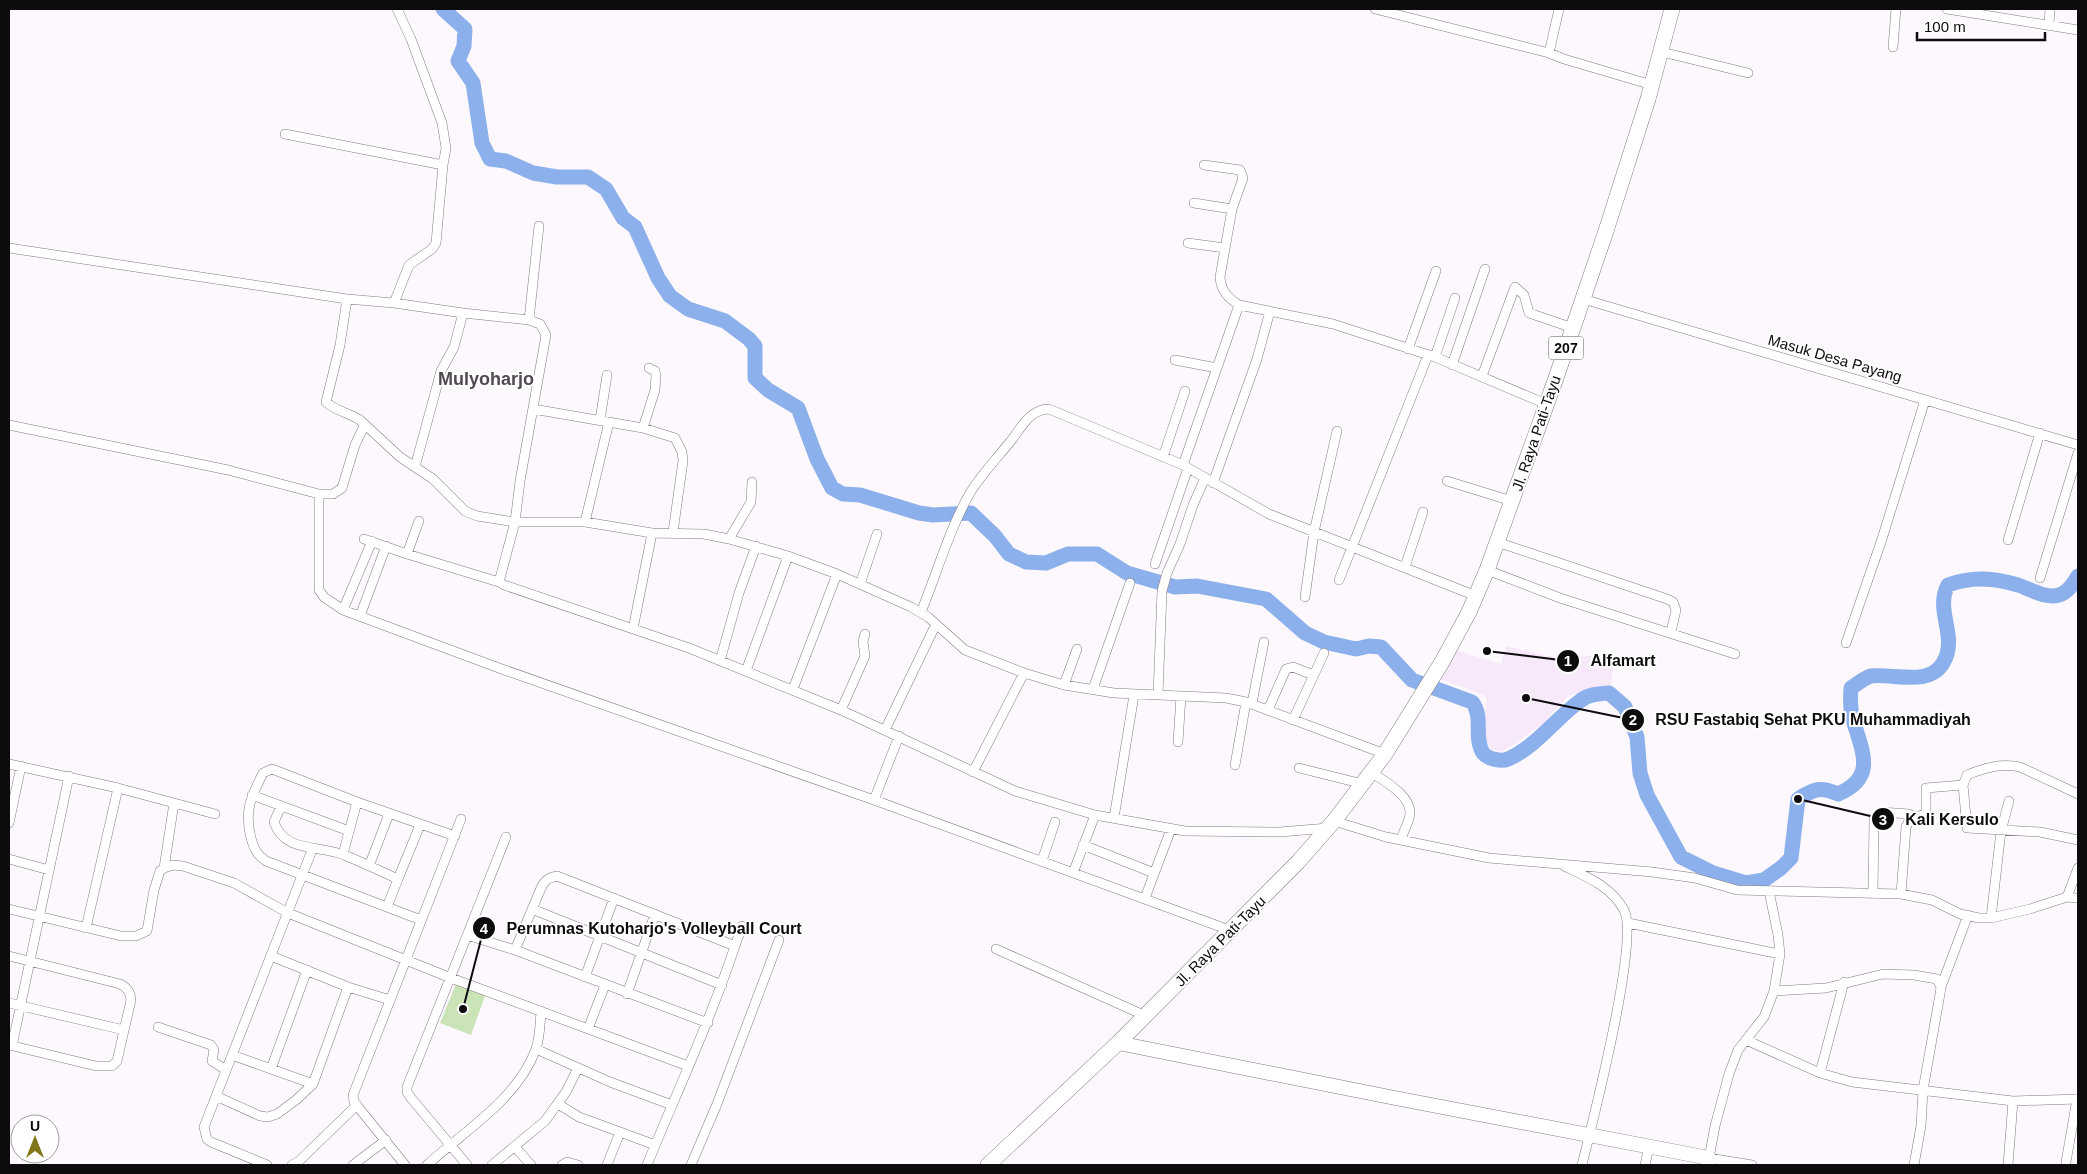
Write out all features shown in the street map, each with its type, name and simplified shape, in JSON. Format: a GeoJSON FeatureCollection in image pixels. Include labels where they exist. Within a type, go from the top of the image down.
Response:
{"type":"FeatureCollection","features":[{"type":"Feature","properties":{"kind":"main road","name":"Jl. Raya Pati-Tayu"},"geometry":{"type":"LineString","coordinates":[[988,1165],[1146,1016],[1298,862],[1331,825],[1385,754],[1442,662],[1476,596],[1487,570],[1573,328],[1652,85],[1672,9]]}},
{"type":"Feature","properties":{"kind":"street"},"geometry":{"type":"LineString","coordinates":[[394,302],[409,265],[432,249],[436,243],[446,148],[442,123],[411,39],[397,9]]}},
{"type":"Feature","properties":{"kind":"street"},"geometry":{"type":"LineString","coordinates":[[1375,9],[1549,53],[1652,85]]}},
{"type":"Feature","properties":{"kind":"street"},"geometry":{"type":"LineString","coordinates":[[1549,53],[1560,9]]}},
{"type":"Feature","properties":{"kind":"street"},"geometry":{"type":"LineString","coordinates":[[1893,47],[1896,9]]}},
{"type":"Feature","properties":{"kind":"street"},"geometry":{"type":"LineString","coordinates":[[1947,9],[1978,11],[2078,30]]}},
{"type":"Feature","properties":{"kind":"street"},"geometry":{"type":"LineString","coordinates":[[2049,24],[2050,9]]}},
{"type":"Feature","properties":{"kind":"street"},"geometry":{"type":"LineString","coordinates":[[1662,52],[1748,73]]}},
{"type":"Feature","properties":{"kind":"street"},"geometry":{"type":"LineString","coordinates":[[285,134],[443,165]]}},
{"type":"Feature","properties":{"kind":"street"},"geometry":{"type":"LineString","coordinates":[[1204,165],[1240,170],[1242,173],[1242,182],[1232,209],[1221,284],[1226,295],[1239,305],[1333,324],[1432,356],[1546,404]]}},
{"type":"Feature","properties":{"kind":"street"},"geometry":{"type":"LineString","coordinates":[[1194,203],[1232,209]]}},
{"type":"Feature","properties":{"kind":"street"},"geometry":{"type":"LineString","coordinates":[[529,320],[539,226]]}},
{"type":"Feature","properties":{"kind":"street"},"geometry":{"type":"LineString","coordinates":[[1188,243],[1225,248]]}},
{"type":"Feature","properties":{"kind":"street"},"geometry":{"type":"LineString","coordinates":[[9,248],[347,299],[394,302],[464,313],[529,320],[540,324],[546,335],[515,522],[499,582]]}},
{"type":"Feature","properties":{"kind":"street"},"geometry":{"type":"LineString","coordinates":[[1452,365],[1485,269]]}},
{"type":"Feature","properties":{"kind":"street"},"geometry":{"type":"LineString","coordinates":[[1408,349],[1436,271]]}},
{"type":"Feature","properties":{"kind":"street"},"geometry":{"type":"LineString","coordinates":[[1482,376],[1515,287],[1524,295],[1529,313],[1573,328]]}},
{"type":"Feature","properties":{"kind":"street"},"geometry":{"type":"LineString","coordinates":[[1339,580],[1455,298]]}},
{"type":"Feature","properties":{"kind":"street","name":"Masuk Desa Payang"},"geometry":{"type":"LineString","coordinates":[[1583,298],[2078,445]]}},
{"type":"Feature","properties":{"kind":"street"},"geometry":{"type":"LineString","coordinates":[[347,299],[340,345],[326,399],[328,404],[353,415],[415,468],[433,479],[465,511],[477,516],[515,522],[585,522],[652,533],[704,534],[756,546],[837,574],[921,612],[965,650],[1024,673],[1064,685],[1134,695],[1226,698],[1249,702],[1385,754]]}},
{"type":"Feature","properties":{"kind":"street"},"geometry":{"type":"LineString","coordinates":[[1154,564],[1239,305]]}},
{"type":"Feature","properties":{"kind":"street"},"geometry":{"type":"LineString","coordinates":[[1214,483],[1256,360],[1270,312]]}},
{"type":"Feature","properties":{"kind":"street"},"geometry":{"type":"LineString","coordinates":[[415,468],[441,371],[454,347],[464,313]]}},
{"type":"Feature","properties":{"kind":"street"},"geometry":{"type":"LineString","coordinates":[[1175,360],[1217,368]]}},
{"type":"Feature","properties":{"kind":"street"},"geometry":{"type":"LineString","coordinates":[[643,428],[656,383],[655,371],[649,368]]}},
{"type":"Feature","properties":{"kind":"street"},"geometry":{"type":"LineString","coordinates":[[585,522],[604,421],[607,375]]}},
{"type":"Feature","properties":{"kind":"street"},"geometry":{"type":"LineString","coordinates":[[1163,457],[1185,391]]}},
{"type":"Feature","properties":{"kind":"street"},"geometry":{"type":"LineString","coordinates":[[1846,643],[1882,539],[1925,400]]}},
{"type":"Feature","properties":{"kind":"street"},"geometry":{"type":"LineString","coordinates":[[533,409],[643,428],[675,438],[682,452],[683,461],[673,532]]}},
{"type":"Feature","properties":{"kind":"street"},"geometry":{"type":"LineString","coordinates":[[921,612],[955,524],[971,491],[1024,424],[1035,412],[1042,410],[1049,410],[1186,467],[1269,514],[1476,596]]}},
{"type":"Feature","properties":{"kind":"street"},"geometry":{"type":"LineString","coordinates":[[9,425],[228,470],[319,494],[333,494],[342,488],[354,445],[364,426]]}},
{"type":"Feature","properties":{"kind":"street"},"geometry":{"type":"LineString","coordinates":[[1305,597],[1314,532],[1337,432]]}},
{"type":"Feature","properties":{"kind":"street"},"geometry":{"type":"LineString","coordinates":[[2008,540],[2040,433]]}},
{"type":"Feature","properties":{"kind":"street"},"geometry":{"type":"LineString","coordinates":[[2040,578],[2078,453]]}},
{"type":"Feature","properties":{"kind":"street"},"geometry":{"type":"LineString","coordinates":[[1158,695],[1164,585],[1193,505],[1205,478]]}},
{"type":"Feature","properties":{"kind":"street"},"geometry":{"type":"LineString","coordinates":[[1447,481],[1512,501]]}},
{"type":"Feature","properties":{"kind":"street"},"geometry":{"type":"LineString","coordinates":[[729,539],[751,502],[752,482]]}},
{"type":"Feature","properties":{"kind":"street"},"geometry":{"type":"LineString","coordinates":[[319,494],[319,590],[324,597],[344,610],[499,668],[874,800],[1232,931]]}},
{"type":"Feature","properties":{"kind":"street"},"geometry":{"type":"LineString","coordinates":[[1405,567],[1423,512]]}},
{"type":"Feature","properties":{"kind":"street"},"geometry":{"type":"LineString","coordinates":[[407,554],[418,521]]}},
{"type":"Feature","properties":{"kind":"street"},"geometry":{"type":"LineString","coordinates":[[633,629],[652,533]]}},
{"type":"Feature","properties":{"kind":"street"},"geometry":{"type":"LineString","coordinates":[[860,584],[877,534]]}},
{"type":"Feature","properties":{"kind":"street"},"geometry":{"type":"LineString","coordinates":[[344,610],[368,540],[499,582],[746,671],[841,710],[1015,791],[1095,815],[1185,832],[1280,832],[1331,825],[1489,858],[1557,862],[1695,878],[1737,890],[1901,894],[1932,900],[1960,914],[1991,918],[2030,909],[2068,897],[2078,898]]}},
{"type":"Feature","properties":{"kind":"street"},"geometry":{"type":"LineString","coordinates":[[1497,542],[1673,602],[1676,610],[1671,632]]}},
{"type":"Feature","properties":{"kind":"street"},"geometry":{"type":"LineString","coordinates":[[360,616],[386,546]]}},
{"type":"Feature","properties":{"kind":"street"},"geometry":{"type":"LineString","coordinates":[[720,661],[739,593],[756,546]]}},
{"type":"Feature","properties":{"kind":"street"},"geometry":{"type":"LineString","coordinates":[[746,671],[788,556]]}},
{"type":"Feature","properties":{"kind":"street"},"geometry":{"type":"LineString","coordinates":[[1487,570],[1560,598],[1735,654]]}},
{"type":"Feature","properties":{"kind":"street"},"geometry":{"type":"LineString","coordinates":[[793,690],[837,574]]}},
{"type":"Feature","properties":{"kind":"street"},"geometry":{"type":"LineString","coordinates":[[1092,689],[1130,583]]}},
{"type":"Feature","properties":{"kind":"street"},"geometry":{"type":"LineString","coordinates":[[885,730],[936,624]]}},
{"type":"Feature","properties":{"kind":"street"},"geometry":{"type":"LineString","coordinates":[[841,710],[865,656],[863,642],[866,634]]}},
{"type":"Feature","properties":{"kind":"street"},"geometry":{"type":"LineString","coordinates":[[1235,765],[1264,642]]}},
{"type":"Feature","properties":{"kind":"street"},"geometry":{"type":"LineString","coordinates":[[1064,685],[1077,649]]}},
{"type":"Feature","properties":{"kind":"street"},"geometry":{"type":"LineString","coordinates":[[1292,720],[1324,653]]}},
{"type":"Feature","properties":{"kind":"street"},"geometry":{"type":"LineString","coordinates":[[1268,710],[1286,668],[1293,666],[1314,676]]}},
{"type":"Feature","properties":{"kind":"street"},"geometry":{"type":"LineString","coordinates":[[973,772],[1024,673]]}},
{"type":"Feature","properties":{"kind":"street"},"geometry":{"type":"LineString","coordinates":[[1114,818],[1134,695]]}},
{"type":"Feature","properties":{"kind":"street"},"geometry":{"type":"LineString","coordinates":[[1178,742],[1181,696]]}},
{"type":"Feature","properties":{"kind":"street"},"geometry":{"type":"LineString","coordinates":[[874,800],[899,736]]}},
{"type":"Feature","properties":{"kind":"street"},"geometry":{"type":"LineString","coordinates":[[9,764],[69,776],[215,814]]}},
{"type":"Feature","properties":{"kind":"street"},"geometry":{"type":"LineString","coordinates":[[2078,794],[2020,767],[2010,765],[1988,767],[1975,772],[1965,778],[1963,785],[1967,828],[2040,832],[2078,840]]}},
{"type":"Feature","properties":{"kind":"street"},"geometry":{"type":"LineString","coordinates":[[9,823],[21,766]]}},
{"type":"Feature","properties":{"kind":"street"},"geometry":{"type":"LineString","coordinates":[[1299,768],[1367,778],[1397,791],[1409,806],[1410,816],[1401,840]]}},
{"type":"Feature","properties":{"kind":"street"},"geometry":{"type":"LineString","coordinates":[[421,920],[266,861],[258,856],[247,817],[252,795],[263,773],[272,769],[389,814],[455,836]]}},
{"type":"Feature","properties":{"kind":"street"},"geometry":{"type":"LineString","coordinates":[[9,956],[30,961],[126,987],[130,993],[131,1000],[117,1060],[112,1066],[105,1067],[11,1046],[21,1005],[30,961],[38,917],[69,776]]}},
{"type":"Feature","properties":{"kind":"street"},"geometry":{"type":"LineString","coordinates":[[1901,894],[1906,828],[1909,821],[1926,813],[1926,788],[1963,785]]}},
{"type":"Feature","properties":{"kind":"street"},"geometry":{"type":"LineString","coordinates":[[86,928],[118,788]]}},
{"type":"Feature","properties":{"kind":"street"},"geometry":{"type":"LineString","coordinates":[[252,795],[349,832]]}},
{"type":"Feature","properties":{"kind":"street"},"geometry":{"type":"LineString","coordinates":[[1991,918],[2001,831],[2009,801]]}},
{"type":"Feature","properties":{"kind":"street"},"geometry":{"type":"LineString","coordinates":[[343,854],[357,802]]}},
{"type":"Feature","properties":{"kind":"street"},"geometry":{"type":"LineString","coordinates":[[164,868],[174,803]]}},
{"type":"Feature","properties":{"kind":"street"},"geometry":{"type":"LineString","coordinates":[[281,806],[274,822],[276,830],[288,841],[312,850],[323,849],[343,854],[398,879]]}},
{"type":"Feature","properties":{"kind":"street"},"geometry":{"type":"LineString","coordinates":[[1873,892],[1874,818],[1881,812],[1909,814],[1915,817]]}},
{"type":"Feature","properties":{"kind":"street"},"geometry":{"type":"LineString","coordinates":[[369,866],[389,814]]}},
{"type":"Feature","properties":{"kind":"street"},"geometry":{"type":"LineString","coordinates":[[1073,873],[1095,815]]}},
{"type":"Feature","properties":{"kind":"street"},"geometry":{"type":"LineString","coordinates":[[405,1165],[354,1102],[353,1095],[462,819]]}},
{"type":"Feature","properties":{"kind":"street"},"geometry":{"type":"LineString","coordinates":[[1042,861],[1055,822]]}},
{"type":"Feature","properties":{"kind":"street"},"geometry":{"type":"LineString","coordinates":[[386,907],[420,825]]}},
{"type":"Feature","properties":{"kind":"street"},"geometry":{"type":"LineString","coordinates":[[1145,898],[1171,829]]}},
{"type":"Feature","properties":{"kind":"street"},"geometry":{"type":"LineString","coordinates":[[467,1165],[411,1098],[407,1087],[506,837]]}},
{"type":"Feature","properties":{"kind":"street"},"geometry":{"type":"LineString","coordinates":[[1084,846],[1154,873]]}},
{"type":"Feature","properties":{"kind":"street"},"geometry":{"type":"LineString","coordinates":[[268,1165],[217,1145],[207,1139],[204,1127],[288,914],[301,874],[312,850]]}},
{"type":"Feature","properties":{"kind":"street"},"geometry":{"type":"LineString","coordinates":[[9,859],[48,870]]}},
{"type":"Feature","properties":{"kind":"street"},"geometry":{"type":"LineString","coordinates":[[1557,862],[1603,885],[1626,912],[1628,923],[1627,943],[1608,1055],[1582,1165]]}},
{"type":"Feature","properties":{"kind":"street"},"geometry":{"type":"LineString","coordinates":[[9,909],[86,928],[129,936],[147,932],[160,871],[164,868],[183,866],[234,883],[288,914],[451,978],[688,1066]]}},
{"type":"Feature","properties":{"kind":"street"},"geometry":{"type":"LineString","coordinates":[[2068,897],[2078,868]]}},
{"type":"Feature","properties":{"kind":"street"},"geometry":{"type":"LineString","coordinates":[[515,950],[544,881],[550,877],[557,876],[735,946]]}},
{"type":"Feature","properties":{"kind":"street"},"geometry":{"type":"LineString","coordinates":[[1709,1161],[1715,1126],[1729,1074],[1738,1050],[1764,1017],[1774,991],[1780,954],[1769,891]]}},
{"type":"Feature","properties":{"kind":"street"},"geometry":{"type":"LineString","coordinates":[[585,977],[614,898]]}},
{"type":"Feature","properties":{"kind":"street"},"geometry":{"type":"LineString","coordinates":[[532,909],[722,986]]}},
{"type":"Feature","properties":{"kind":"street"},"geometry":{"type":"LineString","coordinates":[[627,994],[655,914]]}},
{"type":"Feature","properties":{"kind":"street"},"geometry":{"type":"LineString","coordinates":[[1914,1165],[1921,1126],[1923,1090],[1941,987],[1968,915]]}},
{"type":"Feature","properties":{"kind":"street"},"geometry":{"type":"LineString","coordinates":[[1628,923],[1780,954]]}},
{"type":"Feature","properties":{"kind":"street"},"geometry":{"type":"LineString","coordinates":[[647,1165],[708,1023],[742,926]]}},
{"type":"Feature","properties":{"kind":"street"},"geometry":{"type":"LineString","coordinates":[[467,935],[515,950],[627,994],[708,1023]]}},
{"type":"Feature","properties":{"kind":"street"},"geometry":{"type":"LineString","coordinates":[[691,1165],[717,1104],[779,940]]}},
{"type":"Feature","properties":{"kind":"street"},"geometry":{"type":"LineString","coordinates":[[996,949],[1146,1016]]}},
{"type":"Feature","properties":{"kind":"street"},"geometry":{"type":"LineString","coordinates":[[271,956],[348,987],[390,1000]]}},
{"type":"Feature","properties":{"kind":"street"},"geometry":{"type":"LineString","coordinates":[[271,1069],[307,970]]}},
{"type":"Feature","properties":{"kind":"street"},"geometry":{"type":"LineString","coordinates":[[1774,991],[1826,988],[1844,982],[1883,974],[1914,975],[1937,979],[1941,987]]}},
{"type":"Feature","properties":{"kind":"street"},"geometry":{"type":"LineString","coordinates":[[1820,1073],[1844,982]]}},
{"type":"Feature","properties":{"kind":"street"},"geometry":{"type":"LineString","coordinates":[[588,1028],[605,985]]}},
{"type":"Feature","properties":{"kind":"street"},"geometry":{"type":"LineString","coordinates":[[216,1096],[260,1116],[268,1117],[277,1114],[296,1100],[313,1084],[348,987]]}},
{"type":"Feature","properties":{"kind":"street"},"geometry":{"type":"LineString","coordinates":[[9,1003],[124,1030]]}},
{"type":"Feature","properties":{"kind":"street"},"geometry":{"type":"LineString","coordinates":[[427,1165],[515,1087],[536,1049],[541,1011]]}},
{"type":"Feature","properties":{"kind":"street"},"geometry":{"type":"LineString","coordinates":[[158,1027],[211,1045],[214,1050],[212,1061],[226,1070]]}},
{"type":"Feature","properties":{"kind":"street"},"geometry":{"type":"LineString","coordinates":[[1746,1040],[1820,1073],[1852,1082],[2013,1101],[2078,1099],[2066,1162]]}},
{"type":"Feature","properties":{"kind":"street"},"geometry":{"type":"LineString","coordinates":[[1118,1043],[1649,1146],[1709,1161],[1752,1165]]}},
{"type":"Feature","properties":{"kind":"street"},"geometry":{"type":"LineString","coordinates":[[536,1049],[578,1068],[672,1105]]}},
{"type":"Feature","properties":{"kind":"street"},"geometry":{"type":"LineString","coordinates":[[232,1055],[313,1084]]}},
{"type":"Feature","properties":{"kind":"street"},"geometry":{"type":"LineString","coordinates":[[492,1165],[545,1121],[558,1104],[578,1068]]}},
{"type":"Feature","properties":{"kind":"street"},"geometry":{"type":"LineString","coordinates":[[2008,1165],[2013,1101]]}},
{"type":"Feature","properties":{"kind":"street"},"geometry":{"type":"LineString","coordinates":[[558,1104],[579,1116],[655,1145]]}},
{"type":"Feature","properties":{"kind":"street"},"geometry":{"type":"LineString","coordinates":[[292,1165],[299,1161],[357,1105]]}},
{"type":"Feature","properties":{"kind":"street"},"geometry":{"type":"LineString","coordinates":[[607,1165],[620,1132]]}},
{"type":"Feature","properties":{"kind":"street"},"geometry":{"type":"LineString","coordinates":[[353,1165],[386,1140]]}},
{"type":"Feature","properties":{"kind":"street"},"geometry":{"type":"LineString","coordinates":[[1646,1165],[1649,1146]]}},
{"type":"Feature","properties":{"kind":"street"},"geometry":{"type":"LineString","coordinates":[[515,1147],[532,1165]]}},
{"type":"Feature","properties":{"kind":"street"},"geometry":{"type":"LineString","coordinates":[[562,1165],[567,1162],[578,1165]]}},
{"type":"Feature","properties":{"kind":"shaded area"},"geometry":{"type":"Polygon","coordinates":[[[1506,646],[1558,658],[1566,654],[1614,658],[1611,690],[1592,689],[1568,696],[1541,725],[1512,746],[1501,752],[1491,749],[1484,738],[1483,726],[1487,700],[1484,695],[1439,679],[1455,650],[1501,664],[1506,646]]]}},
{"type":"Feature","properties":{"kind":"green space"},"geometry":{"type":"Polygon","coordinates":[[[456,984],[485,996],[471,1035],[440,1023],[456,984]]]}},
{"type":"Feature","properties":{"kind":"waterway"},"geometry":{"type":"LineString","coordinates":[[443,9],[465,29],[464,46],[458,61],[473,83],[482,143],[490,159],[506,161],[533,173],[557,177],[588,177],[606,189],[623,218],[635,227],[658,278],[670,296],[688,309],[725,321],[749,339],[755,346],[755,378],[768,390],[798,408],[817,459],[832,488],[843,494],[860,495],[919,513],[933,515],[971,513],[995,536],[1009,554],[1026,562],[1046,563],[1068,554],[1097,554],[1127,573],[1175,587],[1197,586],[1266,599],[1305,633],[1324,642],[1356,649],[1369,646],[1381,647],[1412,680],[1472,702],[1476,708],[1480,747],[1485,755],[1495,759],[1508,759],[1518,754],[1537,740],[1583,699],[1609,693],[1625,707],[1637,737],[1640,773],[1647,795],[1681,857],[1713,873],[1746,883],[1764,880],[1791,858],[1798,799],[1808,793],[1822,789],[1838,794],[1850,788],[1858,780],[1864,764],[1861,744],[1852,714],[1851,688],[1871,676],[1920,677],[1929,675],[1937,670],[1943,663],[1949,644],[1944,614],[1944,595],[1948,585],[1974,579],[1992,580],[2018,585],[2043,595],[2054,596],[2062,594],[2067,590],[2078,576]]}},
{"type":"Feature","properties":{"kind":"place","name":"Alfamart"},"geometry":{"type":"Point","coordinates":[1487,651]}},
{"type":"Feature","properties":{"kind":"place","name":"RSU Fastabiq Sehat PKU Muhammadiyah"},"geometry":{"type":"Point","coordinates":[1526,698]}},
{"type":"Feature","properties":{"kind":"place","name":"Kali Kersulo"},"geometry":{"type":"Point","coordinates":[1798,799]}},
{"type":"Feature","properties":{"kind":"place","name":"Perumnas Kutoharjo's Volleyball Court"},"geometry":{"type":"Point","coordinates":[463,1009]}},
{"type":"Feature","properties":{"kind":"district","name":"Mulyoharjo"},"geometry":{"type":"Point","coordinates":[486,379]}}]}
